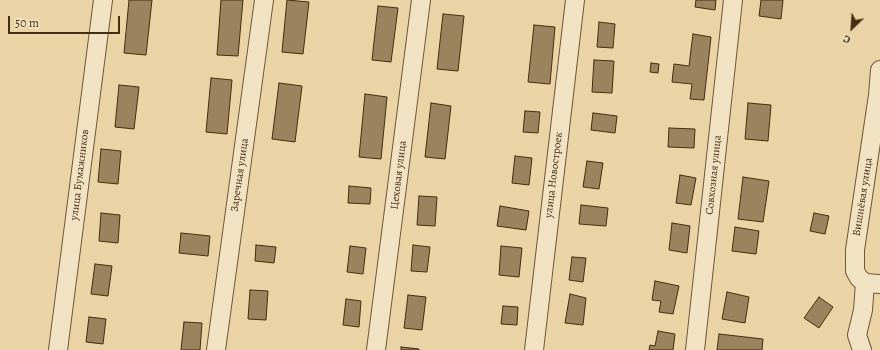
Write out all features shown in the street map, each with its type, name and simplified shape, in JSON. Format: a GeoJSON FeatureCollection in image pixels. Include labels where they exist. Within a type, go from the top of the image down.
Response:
{"type":"FeatureCollection","features":[{"type":"Feature","properties":{"kind":"street","name":"улица Бумажников"},"geometry":{"type":"LineString","coordinates":[[58,350],[103,0]]}},
{"type":"Feature","properties":{"kind":"street","name":"Заречная улица"},"geometry":{"type":"LineString","coordinates":[[216,350],[264,0]]}},
{"type":"Feature","properties":{"kind":"street","name":"Цеховая улица"},"geometry":{"type":"LineString","coordinates":[[376,350],[421,0]]}},
{"type":"Feature","properties":{"kind":"street","name":"улица Новостроек"},"geometry":{"type":"LineString","coordinates":[[534,350],[575,0]]}},
{"type":"Feature","properties":{"kind":"street","name":"Совхозная улица"},"geometry":{"type":"LineString","coordinates":[[695,350],[733,0]]}},
{"type":"Feature","properties":{"kind":"street","name":"Вишнёвая улица"},"geometry":{"type":"LineString","coordinates":[[872,283],[859,278],[855,271],[855,250],[878,95],[880,70]]}},
{"type":"Feature","properties":{"kind":"street"},"geometry":{"type":"LineString","coordinates":[[862,350],[857,336],[863,310],[872,283]]}},
{"type":"Feature","properties":{"kind":"building"},"geometry":{"type":"Polygon","coordinates":[[[129,0],[152,0],[146,55],[124,53],[129,0]]]}},
{"type":"Feature","properties":{"kind":"building"},"geometry":{"type":"Polygon","coordinates":[[[221,0],[243,0],[238,56],[217,55],[221,0]]]}},
{"type":"Feature","properties":{"kind":"building"},"geometry":{"type":"Polygon","coordinates":[[[287,0],[309,2],[303,54],[282,52],[287,0]]]}},
{"type":"Feature","properties":{"kind":"building"},"geometry":{"type":"Polygon","coordinates":[[[696,0],[716,0],[715,10],[695,7],[696,0]]]}},
{"type":"Feature","properties":{"kind":"building"},"geometry":{"type":"Polygon","coordinates":[[[761,0],[783,0],[781,19],[759,16],[761,0]]]}},
{"type":"Feature","properties":{"kind":"building"},"geometry":{"type":"Polygon","coordinates":[[[378,6],[398,8],[391,62],[372,60],[378,6]]]}},
{"type":"Feature","properties":{"kind":"building"},"geometry":{"type":"Polygon","coordinates":[[[443,14],[464,16],[458,71],[437,69],[443,14]]]}},
{"type":"Feature","properties":{"kind":"building"},"geometry":{"type":"Polygon","coordinates":[[[599,22],[615,24],[613,48],[597,47],[599,22]]]}},
{"type":"Feature","properties":{"kind":"building"},"geometry":{"type":"Polygon","coordinates":[[[534,25],[555,27],[550,84],[528,82],[534,25]]]}},
{"type":"Feature","properties":{"kind":"building"},"geometry":{"type":"Polygon","coordinates":[[[693,34],[711,37],[704,100],[690,99],[692,84],[672,82],[674,64],[689,66],[693,34]]]}},
{"type":"Feature","properties":{"kind":"building"},"geometry":{"type":"Polygon","coordinates":[[[594,60],[614,61],[612,93],[592,92],[594,60]]]}},
{"type":"Feature","properties":{"kind":"building"},"geometry":{"type":"Polygon","coordinates":[[[651,63],[659,64],[658,73],[650,72],[651,63]]]}},
{"type":"Feature","properties":{"kind":"building"},"geometry":{"type":"Polygon","coordinates":[[[211,78],[232,80],[227,134],[206,132],[211,78]]]}},
{"type":"Feature","properties":{"kind":"building"},"geometry":{"type":"Polygon","coordinates":[[[279,83],[302,86],[295,142],[272,139],[279,83]]]}},
{"type":"Feature","properties":{"kind":"building"},"geometry":{"type":"Polygon","coordinates":[[[119,85],[139,87],[134,129],[115,127],[119,85]]]}},
{"type":"Feature","properties":{"kind":"building"},"geometry":{"type":"Polygon","coordinates":[[[365,94],[387,97],[381,159],[359,157],[365,94]]]}},
{"type":"Feature","properties":{"kind":"building"},"geometry":{"type":"Polygon","coordinates":[[[431,103],[451,106],[445,159],[425,157],[431,103]]]}},
{"type":"Feature","properties":{"kind":"building"},"geometry":{"type":"Polygon","coordinates":[[[748,103],[771,105],[768,141],[745,139],[748,103]]]}},
{"type":"Feature","properties":{"kind":"building"},"geometry":{"type":"Polygon","coordinates":[[[525,111],[540,112],[538,133],[523,132],[525,111]]]}},
{"type":"Feature","properties":{"kind":"building"},"geometry":{"type":"Polygon","coordinates":[[[593,113],[617,116],[615,133],[591,130],[593,113]]]}},
{"type":"Feature","properties":{"kind":"building"},"geometry":{"type":"Polygon","coordinates":[[[669,128],[695,129],[694,148],[668,147],[669,128]]]}},
{"type":"Feature","properties":{"kind":"building"},"geometry":{"type":"Polygon","coordinates":[[[101,149],[121,151],[118,184],[98,182],[101,149]]]}},
{"type":"Feature","properties":{"kind":"building"},"geometry":{"type":"Polygon","coordinates":[[[515,156],[532,158],[529,185],[512,183],[515,156]]]}},
{"type":"Feature","properties":{"kind":"building"},"geometry":{"type":"Polygon","coordinates":[[[587,161],[603,163],[599,189],[583,187],[587,161]]]}},
{"type":"Feature","properties":{"kind":"building"},"geometry":{"type":"Polygon","coordinates":[[[680,175],[696,178],[691,205],[676,203],[680,175]]]}},
{"type":"Feature","properties":{"kind":"building"},"geometry":{"type":"Polygon","coordinates":[[[743,177],[769,181],[763,222],[738,219],[743,177]]]}},
{"type":"Feature","properties":{"kind":"building"},"geometry":{"type":"Polygon","coordinates":[[[349,186],[371,188],[370,204],[348,203],[349,186]]]}},
{"type":"Feature","properties":{"kind":"building"},"geometry":{"type":"Polygon","coordinates":[[[419,196],[437,197],[435,226],[417,225],[419,196]]]}},
{"type":"Feature","properties":{"kind":"building"},"geometry":{"type":"Polygon","coordinates":[[[581,205],[608,208],[606,226],[579,224],[581,205]]]}},
{"type":"Feature","properties":{"kind":"building"},"geometry":{"type":"Polygon","coordinates":[[[500,206],[529,211],[526,230],[497,226],[500,206]]]}},
{"type":"Feature","properties":{"kind":"building"},"geometry":{"type":"Polygon","coordinates":[[[101,213],[120,215],[118,243],[99,241],[101,213]]]}},
{"type":"Feature","properties":{"kind":"building"},"geometry":{"type":"Polygon","coordinates":[[[814,213],[829,216],[825,234],[810,231],[814,213]]]}},
{"type":"Feature","properties":{"kind":"building"},"geometry":{"type":"Polygon","coordinates":[[[672,223],[690,226],[687,253],[669,250],[672,223]]]}},
{"type":"Feature","properties":{"kind":"building"},"geometry":{"type":"Polygon","coordinates":[[[735,227],[759,231],[756,254],[732,251],[735,227]]]}},
{"type":"Feature","properties":{"kind":"building"},"geometry":{"type":"Polygon","coordinates":[[[181,233],[210,236],[208,256],[179,253],[181,233]]]}},
{"type":"Feature","properties":{"kind":"building"},"geometry":{"type":"Polygon","coordinates":[[[256,245],[276,247],[274,263],[255,261],[256,245]]]}},
{"type":"Feature","properties":{"kind":"building"},"geometry":{"type":"Polygon","coordinates":[[[413,245],[430,247],[427,272],[411,271],[413,245]]]}},
{"type":"Feature","properties":{"kind":"building"},"geometry":{"type":"Polygon","coordinates":[[[350,246],[366,248],[363,274],[347,272],[350,246]]]}},
{"type":"Feature","properties":{"kind":"building"},"geometry":{"type":"Polygon","coordinates":[[[501,246],[522,248],[519,277],[499,275],[501,246]]]}},
{"type":"Feature","properties":{"kind":"building"},"geometry":{"type":"Polygon","coordinates":[[[572,257],[586,258],[583,282],[569,280],[572,257]]]}},
{"type":"Feature","properties":{"kind":"building"},"geometry":{"type":"Polygon","coordinates":[[[95,264],[112,266],[108,296],[91,294],[95,264]]]}},
{"type":"Feature","properties":{"kind":"building"},"geometry":{"type":"Polygon","coordinates":[[[655,281],[679,286],[673,314],[659,312],[661,301],[652,300],[655,281]]]}},
{"type":"Feature","properties":{"kind":"building"},"geometry":{"type":"Polygon","coordinates":[[[250,290],[268,291],[266,320],[248,319],[250,290]]]}},
{"type":"Feature","properties":{"kind":"building"},"geometry":{"type":"Polygon","coordinates":[[[727,292],[749,297],[745,323],[722,319],[727,292]]]}},
{"type":"Feature","properties":{"kind":"building"},"geometry":{"type":"Polygon","coordinates":[[[570,294],[586,298],[583,325],[565,323],[570,294]]]}},
{"type":"Feature","properties":{"kind":"building"},"geometry":{"type":"Polygon","coordinates":[[[408,295],[426,297],[422,330],[404,328],[408,295]]]}},
{"type":"Feature","properties":{"kind":"building"},"geometry":{"type":"Polygon","coordinates":[[[819,297],[833,307],[819,328],[804,318],[819,297]]]}},
{"type":"Feature","properties":{"kind":"building"},"geometry":{"type":"Polygon","coordinates":[[[346,299],[361,301],[359,327],[343,325],[346,299]]]}},
{"type":"Feature","properties":{"kind":"building"},"geometry":{"type":"Polygon","coordinates":[[[503,306],[518,307],[517,325],[501,324],[503,306]]]}},
{"type":"Feature","properties":{"kind":"building"},"geometry":{"type":"Polygon","coordinates":[[[89,317],[106,319],[103,344],[86,342],[89,317]]]}},
{"type":"Feature","properties":{"kind":"building"},"geometry":{"type":"Polygon","coordinates":[[[184,322],[202,323],[200,350],[181,350],[184,322]]]}},
{"type":"Feature","properties":{"kind":"building"},"geometry":{"type":"Polygon","coordinates":[[[658,331],[675,334],[673,350],[649,350],[650,345],[655,346],[658,331]]]}},
{"type":"Feature","properties":{"kind":"building"},"geometry":{"type":"Polygon","coordinates":[[[719,334],[763,339],[762,350],[717,350],[719,334]]]}},
{"type":"Feature","properties":{"kind":"building"},"geometry":{"type":"Polygon","coordinates":[[[401,347],[419,349],[419,350],[401,350],[401,347]]]}}]}
